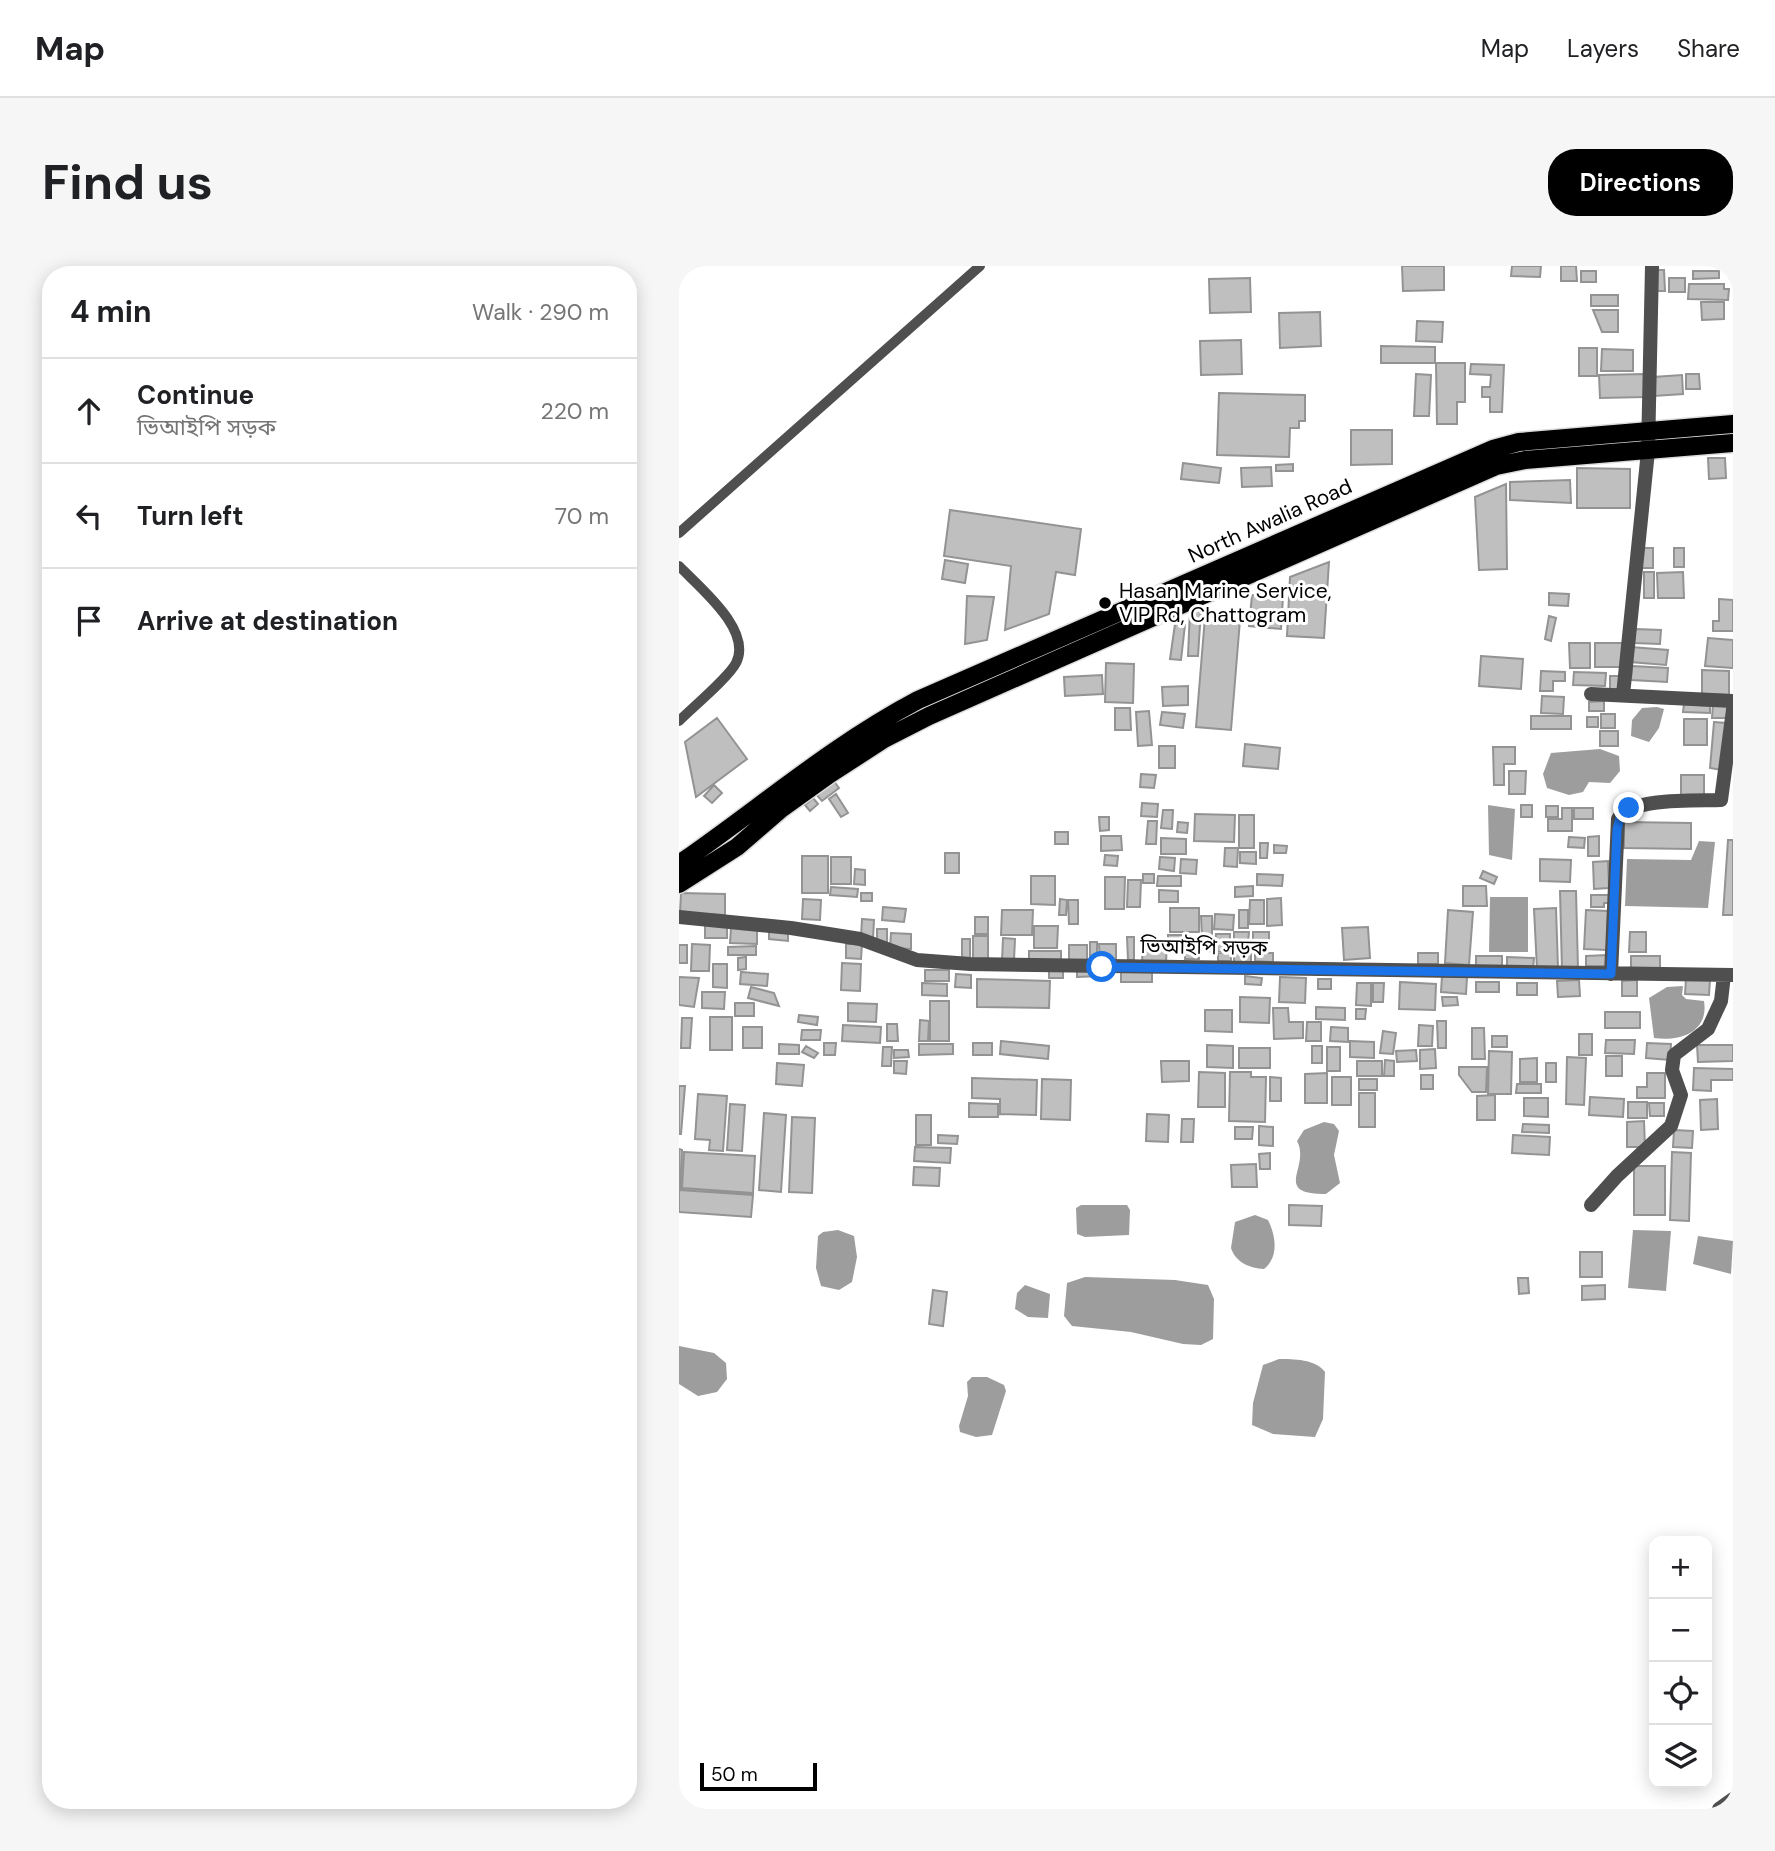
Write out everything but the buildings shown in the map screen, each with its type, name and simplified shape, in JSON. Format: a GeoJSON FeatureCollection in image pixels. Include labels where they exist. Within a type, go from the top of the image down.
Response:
{"type":"FeatureCollection","features":[{"type":"Feature","properties":{"kind":"main road","name":"North Awalia Road"},"geometry":{"type":"LineString","coordinates":[[679,864],[840,746],[918,700],[1493,449],[1519,442],[1733,424]]}},
{"type":"Feature","properties":{"kind":"main road","name":"North Awalia Road"},"geometry":{"type":"LineString","coordinates":[[679,884],[737,847],[781,809],[884,739],[929,716],[1496,466],[1525,460],[1733,443]]}},
{"type":"Feature","properties":{"kind":"street"},"geometry":{"type":"LineString","coordinates":[[1623,695],[1648,451],[1652,266]]}},
{"type":"Feature","properties":{"kind":"street"},"geometry":{"type":"LineString","coordinates":[[1591,694],[1733,701]]}},
{"type":"Feature","properties":{"kind":"street"},"geometry":{"type":"LineString","coordinates":[[1611,974],[1618,819],[1621,813],[1638,804],[1721,800],[1733,710]]}},
{"type":"Feature","properties":{"kind":"street","name":"ভিআইপি সড়ক"},"geometry":{"type":"LineString","coordinates":[[679,917],[860,939],[917,960],[969,964],[1728,975]]}},
{"type":"Feature","properties":{"kind":"street"},"geometry":{"type":"LineString","coordinates":[[1591,1205],[1617,1176],[1671,1126],[1681,1095],[1672,1070],[1674,1055],[1708,1029],[1721,1001],[1728,975]]}},
{"type":"Feature","properties":{"kind":"street"},"geometry":{"type":"LineString","coordinates":[[1719,1809],[1733,1799]]}},
{"type":"Feature","properties":{"kind":"lane"},"geometry":{"type":"LineString","coordinates":[[679,533],[980,266]]}},
{"type":"Feature","properties":{"kind":"lane"},"geometry":{"type":"LineString","coordinates":[[679,566],[733,625],[739,639],[736,663],[679,721]]}},
{"type":"Feature","properties":{"kind":"shaded area"},"geometry":{"type":"Polygon","coordinates":[[[1642,708],[1664,709],[1659,728],[1649,742],[1631,736],[1632,720],[1642,708]]]}},
{"type":"Feature","properties":{"kind":"shaded area"},"geometry":{"type":"Polygon","coordinates":[[[1600,749],[1619,756],[1620,771],[1610,783],[1589,782],[1583,792],[1569,795],[1547,788],[1543,774],[1551,753],[1600,749]]]}},
{"type":"Feature","properties":{"kind":"shaded area"},"geometry":{"type":"Polygon","coordinates":[[[1488,805],[1515,809],[1512,860],[1489,855],[1488,805]]]}},
{"type":"Feature","properties":{"kind":"shaded area"},"geometry":{"type":"Polygon","coordinates":[[[1699,841],[1715,842],[1708,908],[1625,906],[1627,859],[1691,860],[1699,841]]]}},
{"type":"Feature","properties":{"kind":"shaded area"},"geometry":{"type":"Polygon","coordinates":[[[1490,897],[1528,897],[1528,952],[1489,952],[1490,897]]]}},
{"type":"Feature","properties":{"kind":"shaded area"},"geometry":{"type":"Polygon","coordinates":[[[1683,986],[1682,995],[1686,999],[1704,1001],[1702,1020],[1691,1033],[1683,1036],[1654,1038],[1649,998],[1667,987],[1683,986]]]}},
{"type":"Feature","properties":{"kind":"shaded area"},"geometry":{"type":"Polygon","coordinates":[[[1324,1122],[1334,1124],[1339,1131],[1334,1155],[1340,1183],[1326,1194],[1310,1193],[1296,1184],[1300,1160],[1297,1141],[1304,1130],[1324,1122]]]}},
{"type":"Feature","properties":{"kind":"shaded area"},"geometry":{"type":"Polygon","coordinates":[[[1081,1205],[1127,1205],[1130,1210],[1129,1235],[1085,1237],[1077,1234],[1076,1208],[1081,1205]]]}},
{"type":"Feature","properties":{"kind":"shaded area"},"geometry":{"type":"Polygon","coordinates":[[[1255,1215],[1268,1220],[1274,1239],[1272,1259],[1264,1269],[1244,1264],[1231,1248],[1235,1222],[1255,1215]]]}},
{"type":"Feature","properties":{"kind":"shaded area"},"geometry":{"type":"Polygon","coordinates":[[[838,1230],[854,1236],[857,1257],[852,1282],[839,1290],[821,1286],[816,1268],[818,1236],[823,1232],[838,1230]]]}},
{"type":"Feature","properties":{"kind":"shaded area"},"geometry":{"type":"Polygon","coordinates":[[[1633,1230],[1671,1231],[1666,1291],[1628,1288],[1633,1230]]]}},
{"type":"Feature","properties":{"kind":"shaded area"},"geometry":{"type":"Polygon","coordinates":[[[1698,1236],[1733,1241],[1731,1274],[1693,1264],[1698,1236]]]}},
{"type":"Feature","properties":{"kind":"shaded area"},"geometry":{"type":"Polygon","coordinates":[[[1085,1277],[1175,1280],[1208,1285],[1214,1299],[1213,1339],[1201,1345],[1183,1344],[1131,1332],[1072,1326],[1064,1316],[1067,1283],[1085,1277]]]}},
{"type":"Feature","properties":{"kind":"shaded area"},"geometry":{"type":"Polygon","coordinates":[[[1025,1285],[1050,1294],[1048,1318],[1028,1317],[1015,1309],[1017,1293],[1025,1285]]]}},
{"type":"Feature","properties":{"kind":"shaded area"},"geometry":{"type":"Polygon","coordinates":[[[679,1346],[714,1353],[726,1363],[727,1379],[717,1392],[698,1396],[679,1384],[679,1346]]]}},
{"type":"Feature","properties":{"kind":"shaded area"},"geometry":{"type":"Polygon","coordinates":[[[1279,1359],[1310,1362],[1325,1372],[1323,1419],[1315,1437],[1273,1434],[1252,1425],[1253,1403],[1263,1365],[1279,1359]]]}},
{"type":"Feature","properties":{"kind":"shaded area"},"geometry":{"type":"Polygon","coordinates":[[[972,1377],[987,1377],[1004,1385],[1006,1391],[992,1435],[976,1437],[960,1432],[959,1426],[968,1396],[967,1382],[972,1377]]]}},
{"type":"Feature","properties":{"kind":"place","name":"Hasan Marine Service, VIP Rd, Chattogram"},"geometry":{"type":"Point","coordinates":[1105,603]}},
{"type":"Feature","properties":{"kind":"route"},"geometry":{"type":"LineString","coordinates":[[1102,967],[1611,974],[1618,819],[1621,813],[1629,808]]}}]}
